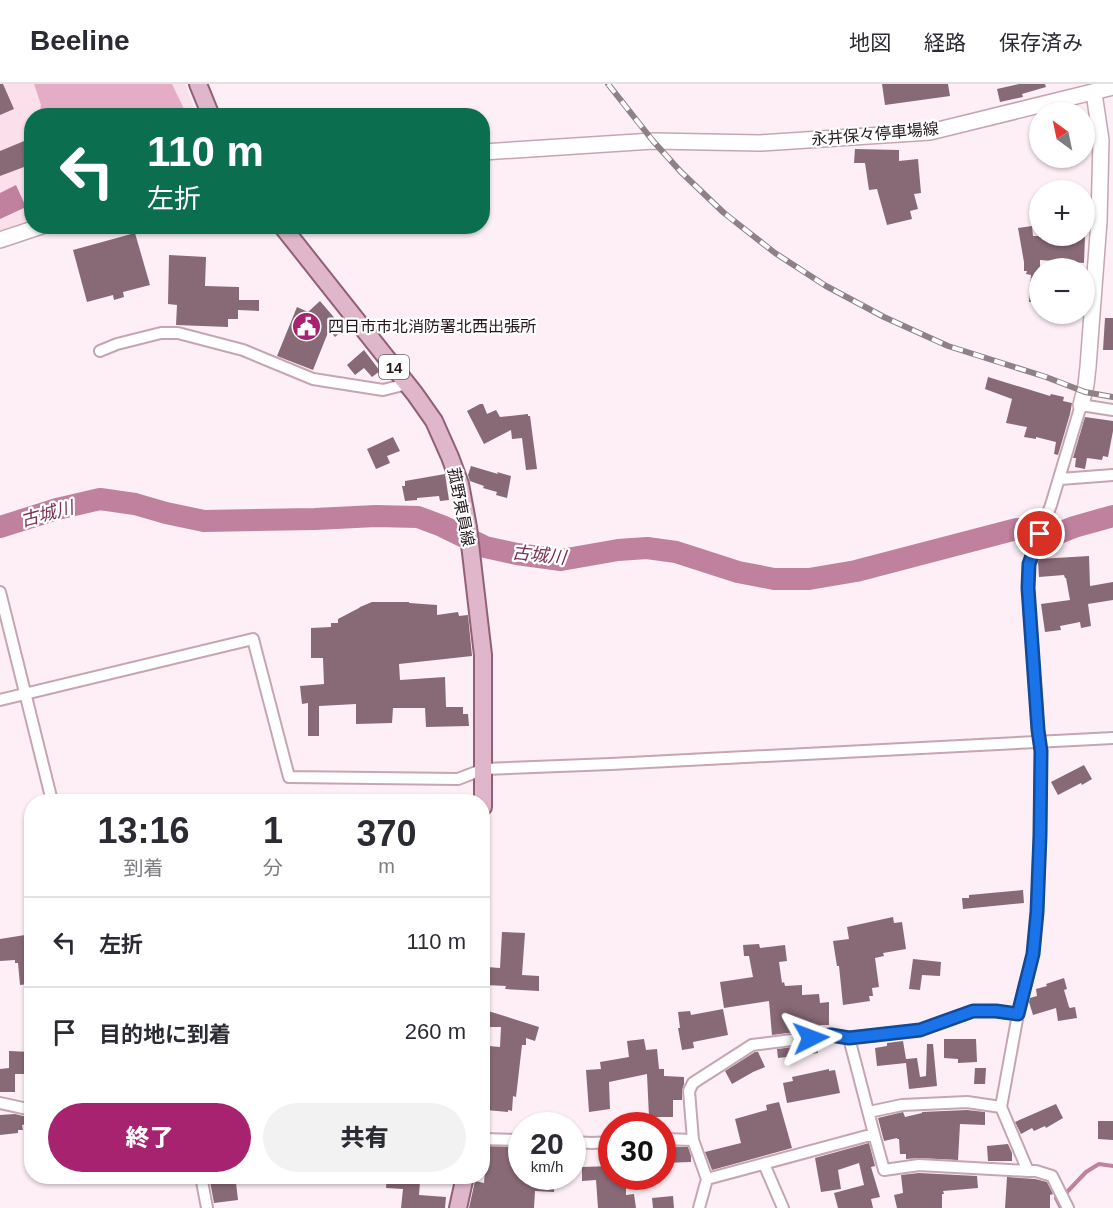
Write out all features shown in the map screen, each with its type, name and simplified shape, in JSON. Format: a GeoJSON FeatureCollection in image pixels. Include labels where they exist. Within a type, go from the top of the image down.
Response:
{"type":"FeatureCollection","features":[{"type":"Feature","properties":{"kind":"main road"},"geometry":{"type":"LineString","coordinates":[[198,84],[208,108]]}},
{"type":"Feature","properties":{"kind":"main road","name":"永井保々停車場線"},"geometry":{"type":"LineString","coordinates":[[490,152],[653,141],[760,143],[930,132],[1113,87]]}},
{"type":"Feature","properties":{"kind":"main road"},"geometry":{"type":"LineString","coordinates":[[1082,405],[1088,367],[1099,221],[1101,140],[1094,93]]}},
{"type":"Feature","properties":{"kind":"main road"},"geometry":{"type":"LineString","coordinates":[[0,240],[24,232]]}},
{"type":"Feature","properties":{"kind":"main road","name":"菰野東員線"},"geometry":{"type":"LineString","coordinates":[[288,234],[434,421],[460,484],[468,527],[483,655],[483,794]]}},
{"type":"Feature","properties":{"kind":"main road"},"geometry":{"type":"LineString","coordinates":[[459,1208],[464,1184]]}},
{"type":"Feature","properties":{"kind":"street"},"geometry":{"type":"LineString","coordinates":[[100,351],[117,344],[161,333],[178,333],[243,350],[313,379],[383,390],[407,384]]}},
{"type":"Feature","properties":{"kind":"street"},"geometry":{"type":"LineString","coordinates":[[1028,1171],[1001,1107],[1018,1014],[1033,954],[1037,912],[1041,751],[1028,588],[1029,564],[1060,479],[1082,405],[1113,410]]}},
{"type":"Feature","properties":{"kind":"street"},"geometry":{"type":"LineString","coordinates":[[1060,479],[1113,474]]}},
{"type":"Feature","properties":{"kind":"street"},"geometry":{"type":"LineString","coordinates":[[0,592],[50,794]]}},
{"type":"Feature","properties":{"kind":"street"},"geometry":{"type":"LineString","coordinates":[[0,700],[253,639],[289,777],[458,779],[484,769],[1113,738]]}},
{"type":"Feature","properties":{"kind":"street"},"geometry":{"type":"LineString","coordinates":[[699,1208],[706,1179],[693,1140],[689,1091],[693,1083],[752,1045],[831,1035],[849,1038],[920,1030],[973,1011],[1018,1014]]}},
{"type":"Feature","properties":{"kind":"street"},"geometry":{"type":"LineString","coordinates":[[849,1038],[884,1170],[919,1165],[1036,1171],[1052,1176],[1066,1206]]}},
{"type":"Feature","properties":{"kind":"street"},"geometry":{"type":"LineString","coordinates":[[869,1112],[902,1105],[967,1102],[1001,1107]]}},
{"type":"Feature","properties":{"kind":"street"},"geometry":{"type":"LineString","coordinates":[[0,1103],[24,1108]]}},
{"type":"Feature","properties":{"kind":"street"},"geometry":{"type":"LineString","coordinates":[[706,1179],[874,1134]]}},
{"type":"Feature","properties":{"kind":"street"},"geometry":{"type":"LineString","coordinates":[[490,1139],[508,1140]]}},
{"type":"Feature","properties":{"kind":"street"},"geometry":{"type":"LineString","coordinates":[[676,1139],[693,1140]]}},
{"type":"Feature","properties":{"kind":"street"},"geometry":{"type":"LineString","coordinates":[[764,1164],[783,1208]]}},
{"type":"Feature","properties":{"kind":"street"},"geometry":{"type":"LineString","coordinates":[[202,1184],[207,1208]]}},
{"type":"Feature","properties":{"kind":"shaded area"},"geometry":{"type":"Polygon","coordinates":[[[0,84],[185,84],[194,108],[24,108],[24,222],[0,230],[0,84]]]}},
{"type":"Feature","properties":{"kind":"shaded area"},"geometry":{"type":"Polygon","coordinates":[[[34,84],[172,84],[184,108],[40,108],[34,84]]]}},
{"type":"Feature","properties":{"kind":"shaded area"},"geometry":{"type":"Polygon","coordinates":[[[16,185],[24,208],[0,219],[0,193],[16,185]]]}},
{"type":"Feature","properties":{"kind":"building"},"geometry":{"type":"Polygon","coordinates":[[[0,84],[3,84],[14,109],[0,115],[0,84]]]}},
{"type":"Feature","properties":{"kind":"building"},"geometry":{"type":"Polygon","coordinates":[[[882,84],[948,84],[950,96],[885,105],[882,84]]]}},
{"type":"Feature","properties":{"kind":"building"},"geometry":{"type":"Polygon","coordinates":[[[1019,84],[1045,84],[1046,87],[1022,94],[1023,97],[1000,102],[997,89],[1019,84]]]}},
{"type":"Feature","properties":{"kind":"building"},"geometry":{"type":"Polygon","coordinates":[[[24,141],[24,167],[0,176],[0,151],[24,141]]]}},
{"type":"Feature","properties":{"kind":"building"},"geometry":{"type":"Polygon","coordinates":[[[855,149],[899,150],[899,161],[918,159],[921,193],[914,194],[918,209],[910,211],[912,219],[887,225],[877,189],[869,190],[865,163],[854,163],[855,149]]]}},
{"type":"Feature","properties":{"kind":"building"},"geometry":{"type":"Polygon","coordinates":[[[1029,226],[1029,246],[1085,246],[1084,258],[1029,258],[1029,275],[1026,274],[1018,228],[1029,226]]]}},
{"type":"Feature","properties":{"kind":"building"},"geometry":{"type":"Polygon","coordinates":[[[135,234],[150,285],[123,292],[124,297],[114,300],[113,295],[87,302],[73,250],[135,234]]]}},
{"type":"Feature","properties":{"kind":"building"},"geometry":{"type":"Polygon","coordinates":[[[169,255],[206,257],[205,286],[239,287],[239,300],[259,300],[259,311],[238,310],[238,319],[228,319],[228,327],[176,325],[177,305],[168,304],[169,255]]]}},
{"type":"Feature","properties":{"kind":"building"},"geometry":{"type":"Polygon","coordinates":[[[320,301],[344,329],[335,337],[329,330],[313,370],[277,356],[297,307],[308,312],[320,301]]]}},
{"type":"Feature","properties":{"kind":"building"},"geometry":{"type":"Polygon","coordinates":[[[1105,318],[1113,318],[1113,350],[1103,350],[1105,318]]]}},
{"type":"Feature","properties":{"kind":"building"},"geometry":{"type":"Polygon","coordinates":[[[364,350],[380,371],[372,377],[364,368],[355,375],[347,365],[364,350]]]}},
{"type":"Feature","properties":{"kind":"building"},"geometry":{"type":"Polygon","coordinates":[[[988,377],[1050,396],[1051,394],[1064,397],[1063,401],[1072,403],[1058,455],[1054,454],[1056,442],[1036,437],[1036,439],[1024,437],[1027,427],[1006,423],[1012,399],[985,389],[988,377]]]}},
{"type":"Feature","properties":{"kind":"building"},"geometry":{"type":"Polygon","coordinates":[[[483,404],[487,414],[496,410],[500,417],[528,414],[530,416],[537,469],[526,470],[522,438],[512,439],[511,430],[484,444],[467,411],[483,404]]]}},
{"type":"Feature","properties":{"kind":"building"},"geometry":{"type":"Polygon","coordinates":[[[1085,417],[1113,421],[1113,431],[1108,457],[1103,456],[1102,460],[1087,458],[1085,469],[1075,467],[1076,458],[1073,458],[1085,417]]]}},
{"type":"Feature","properties":{"kind":"building"},"geometry":{"type":"Polygon","coordinates":[[[393,437],[400,451],[387,456],[390,463],[376,469],[367,449],[393,437]]]}},
{"type":"Feature","properties":{"kind":"building"},"geometry":{"type":"Polygon","coordinates":[[[471,466],[511,476],[507,498],[496,495],[497,492],[470,481],[468,475],[471,466]]]}},
{"type":"Feature","properties":{"kind":"building"},"geometry":{"type":"Polygon","coordinates":[[[445,474],[449,500],[440,501],[439,496],[405,501],[402,486],[405,486],[405,481],[445,474]]]}},
{"type":"Feature","properties":{"kind":"building"},"geometry":{"type":"Polygon","coordinates":[[[1089,556],[1090,586],[1113,582],[1113,600],[1088,604],[1091,626],[1081,628],[1080,622],[1060,626],[1061,630],[1045,632],[1041,604],[1070,600],[1064,575],[1039,577],[1039,559],[1089,556]]]}},
{"type":"Feature","properties":{"kind":"building"},"geometry":{"type":"Polygon","coordinates":[[[372,602],[437,605],[437,615],[458,612],[459,616],[468,615],[472,656],[399,664],[400,680],[445,677],[446,707],[463,707],[463,714],[468,714],[469,726],[426,727],[425,708],[393,708],[392,723],[356,724],[356,704],[319,706],[319,736],[308,736],[308,703],[302,704],[300,686],[324,684],[323,658],[311,658],[311,628],[331,627],[331,623],[338,623],[338,619],[372,602]]]}},
{"type":"Feature","properties":{"kind":"building"},"geometry":{"type":"Polygon","coordinates":[[[1084,765],[1092,779],[1058,795],[1051,782],[1084,765]]]}},
{"type":"Feature","properties":{"kind":"building"},"geometry":{"type":"Polygon","coordinates":[[[1023,890],[1024,903],[963,909],[962,898],[969,898],[969,895],[1023,890]]]}},
{"type":"Feature","properties":{"kind":"building"},"geometry":{"type":"Polygon","coordinates":[[[893,917],[894,923],[902,922],[906,949],[883,953],[884,956],[875,958],[879,987],[872,988],[873,996],[869,996],[870,1001],[843,1005],[839,966],[837,966],[833,941],[849,939],[847,927],[893,917]]]}},
{"type":"Feature","properties":{"kind":"building"},"geometry":{"type":"Polygon","coordinates":[[[502,932],[525,933],[522,975],[539,976],[539,991],[505,989],[506,986],[490,985],[490,967],[500,968],[502,932]]]}},
{"type":"Feature","properties":{"kind":"building"},"geometry":{"type":"Polygon","coordinates":[[[24,935],[24,985],[20,985],[18,963],[15,963],[15,960],[0,961],[0,939],[24,935]]]}},
{"type":"Feature","properties":{"kind":"building"},"geometry":{"type":"Polygon","coordinates":[[[759,944],[760,948],[785,945],[787,961],[779,962],[782,983],[784,982],[785,986],[802,985],[802,995],[819,994],[820,1003],[829,1002],[829,1025],[820,1025],[820,1029],[772,1035],[769,1001],[724,1008],[720,982],[753,977],[749,956],[744,956],[743,945],[759,944]]]}},
{"type":"Feature","properties":{"kind":"building"},"geometry":{"type":"Polygon","coordinates":[[[913,959],[941,962],[940,976],[922,975],[920,990],[909,989],[913,959]]]}},
{"type":"Feature","properties":{"kind":"building"},"geometry":{"type":"Polygon","coordinates":[[[1064,978],[1067,989],[1064,990],[1069,1007],[1075,1007],[1077,1018],[1058,1021],[1056,1008],[1033,1015],[1029,1002],[1030,998],[1037,996],[1036,989],[1064,978]]]}},
{"type":"Feature","properties":{"kind":"building"},"geometry":{"type":"Polygon","coordinates":[[[723,1009],[728,1035],[693,1042],[694,1048],[682,1050],[678,1012],[690,1011],[691,1015],[723,1009]]]}},
{"type":"Feature","properties":{"kind":"building"},"geometry":{"type":"Polygon","coordinates":[[[490,1012],[539,1027],[535,1041],[526,1038],[526,1045],[522,1045],[516,1097],[513,1096],[512,1111],[508,1110],[508,1112],[490,1110],[490,1046],[500,1047],[501,1027],[490,1027],[490,1012]]]}},
{"type":"Feature","properties":{"kind":"building"},"geometry":{"type":"Polygon","coordinates":[[[644,1039],[646,1050],[657,1049],[659,1069],[664,1069],[664,1076],[684,1077],[682,1100],[673,1100],[673,1112],[649,1112],[647,1074],[609,1082],[610,1109],[589,1112],[586,1070],[601,1069],[600,1062],[629,1057],[627,1041],[644,1039]]]}},
{"type":"Feature","properties":{"kind":"building"},"geometry":{"type":"Polygon","coordinates":[[[944,1039],[976,1039],[977,1062],[958,1063],[958,1059],[944,1058],[944,1039]]]}},
{"type":"Feature","properties":{"kind":"building"},"geometry":{"type":"Polygon","coordinates":[[[903,1041],[906,1059],[917,1058],[920,1077],[926,1076],[927,1044],[933,1044],[937,1086],[909,1089],[906,1063],[877,1066],[875,1048],[887,1046],[887,1043],[903,1041]]]}},
{"type":"Feature","properties":{"kind":"building"},"geometry":{"type":"Polygon","coordinates":[[[817,1044],[818,1053],[778,1058],[777,1049],[817,1044]]]}},
{"type":"Feature","properties":{"kind":"building"},"geometry":{"type":"Polygon","coordinates":[[[9,1051],[24,1052],[24,1074],[15,1074],[15,1092],[0,1092],[0,1069],[9,1068],[9,1051]]]}},
{"type":"Feature","properties":{"kind":"building"},"geometry":{"type":"Polygon","coordinates":[[[758,1052],[765,1067],[732,1084],[725,1071],[758,1052]]]}},
{"type":"Feature","properties":{"kind":"building"},"geometry":{"type":"Polygon","coordinates":[[[975,1068],[986,1068],[985,1084],[974,1084],[975,1068]]]}},
{"type":"Feature","properties":{"kind":"building"},"geometry":{"type":"Polygon","coordinates":[[[829,1069],[829,1071],[835,1070],[840,1093],[787,1103],[783,1083],[793,1081],[792,1077],[829,1069]]]}},
{"type":"Feature","properties":{"kind":"building"},"geometry":{"type":"Polygon","coordinates":[[[779,1102],[792,1148],[712,1170],[705,1152],[741,1143],[735,1119],[767,1110],[766,1105],[779,1102]]]}},
{"type":"Feature","properties":{"kind":"building"},"geometry":{"type":"Polygon","coordinates":[[[1056,1104],[1063,1118],[1046,1128],[1045,1126],[1034,1131],[1032,1128],[1021,1134],[1015,1122],[1056,1104]]]}},
{"type":"Feature","properties":{"kind":"building"},"geometry":{"type":"Polygon","coordinates":[[[967,1110],[985,1112],[985,1125],[960,1124],[958,1160],[906,1159],[906,1154],[900,1154],[899,1139],[884,1141],[878,1118],[903,1112],[905,1117],[922,1112],[967,1110]]]}},
{"type":"Feature","properties":{"kind":"building"},"geometry":{"type":"Polygon","coordinates":[[[0,1115],[24,1116],[23,1130],[18,1130],[18,1133],[0,1135],[0,1115]]]}},
{"type":"Feature","properties":{"kind":"building"},"geometry":{"type":"Polygon","coordinates":[[[1098,1121],[1113,1121],[1113,1140],[1098,1139],[1098,1121]]]}},
{"type":"Feature","properties":{"kind":"building"},"geometry":{"type":"Polygon","coordinates":[[[869,1143],[875,1166],[871,1167],[880,1197],[871,1199],[873,1208],[838,1208],[834,1193],[864,1185],[859,1163],[838,1170],[841,1189],[821,1192],[815,1158],[869,1143]]]}},
{"type":"Feature","properties":{"kind":"building"},"geometry":{"type":"Polygon","coordinates":[[[1008,1144],[1012,1153],[1012,1161],[988,1161],[987,1146],[1008,1144]]]}},
{"type":"Feature","properties":{"kind":"building"},"geometry":{"type":"Polygon","coordinates":[[[490,1146],[508,1147],[508,1190],[554,1190],[554,1192],[535,1191],[534,1208],[469,1208],[474,1184],[490,1184],[490,1146]]]}},
{"type":"Feature","properties":{"kind":"building"},"geometry":{"type":"Polygon","coordinates":[[[676,1147],[688,1147],[691,1162],[676,1163],[676,1147]]]}},
{"type":"Feature","properties":{"kind":"building"},"geometry":{"type":"Polygon","coordinates":[[[598,1166],[598,1190],[626,1190],[626,1195],[634,1194],[636,1208],[598,1208],[596,1180],[586,1181],[586,1167],[598,1166]]]}},
{"type":"Feature","properties":{"kind":"building"},"geometry":{"type":"Polygon","coordinates":[[[919,1173],[977,1176],[978,1188],[943,1191],[942,1208],[897,1208],[894,1195],[903,1193],[901,1175],[919,1173]]]}},
{"type":"Feature","properties":{"kind":"building"},"geometry":{"type":"Polygon","coordinates":[[[1007,1177],[1047,1182],[1053,1194],[1050,1195],[1050,1208],[1005,1208],[1007,1177]]]}},
{"type":"Feature","properties":{"kind":"building"},"geometry":{"type":"Polygon","coordinates":[[[210,1184],[236,1184],[238,1200],[214,1203],[210,1184]]]}},
{"type":"Feature","properties":{"kind":"building"},"geometry":{"type":"Polygon","coordinates":[[[386,1184],[420,1184],[419,1195],[446,1197],[445,1208],[401,1208],[403,1189],[386,1188],[386,1184]]]}},
{"type":"Feature","properties":{"kind":"building"},"geometry":{"type":"Polygon","coordinates":[[[673,1196],[674,1208],[653,1208],[652,1198],[673,1196]]]}},
{"type":"Feature","properties":{"kind":"waterway","name":"古城川"},"geometry":{"type":"LineString","coordinates":[[0,527],[57,509],[100,499],[135,504],[204,521],[418,517],[485,547],[517,554],[561,560],[618,550],[647,548],[676,552],[738,572],[774,579],[809,579],[856,571],[1017,529],[1059,533],[1113,516]]}},
{"type":"Feature","properties":{"kind":"waterway"},"geometry":{"type":"LineString","coordinates":[[1061,1208],[1056,1198],[1067,1192],[1086,1172],[1099,1164],[1113,1166]]}},
{"type":"Feature","properties":{"kind":"railway"},"geometry":{"type":"LineString","coordinates":[[608,84],[653,141],[681,172],[724,213],[775,253],[826,286],[884,317],[948,346],[1046,377],[1085,392],[1113,397]]}},
{"type":"Feature","properties":{"kind":"place","name":"四日市市北消防署北西出張所"},"geometry":{"type":"Point","coordinates":[307,326]}},
{"type":"Feature","properties":{"kind":"route"},"geometry":{"type":"LineString","coordinates":[[811,1038],[831,1035],[849,1038],[920,1030],[973,1011],[1018,1014],[1033,954],[1037,912],[1041,751],[1028,588],[1029,564],[1040,534]]}}]}
